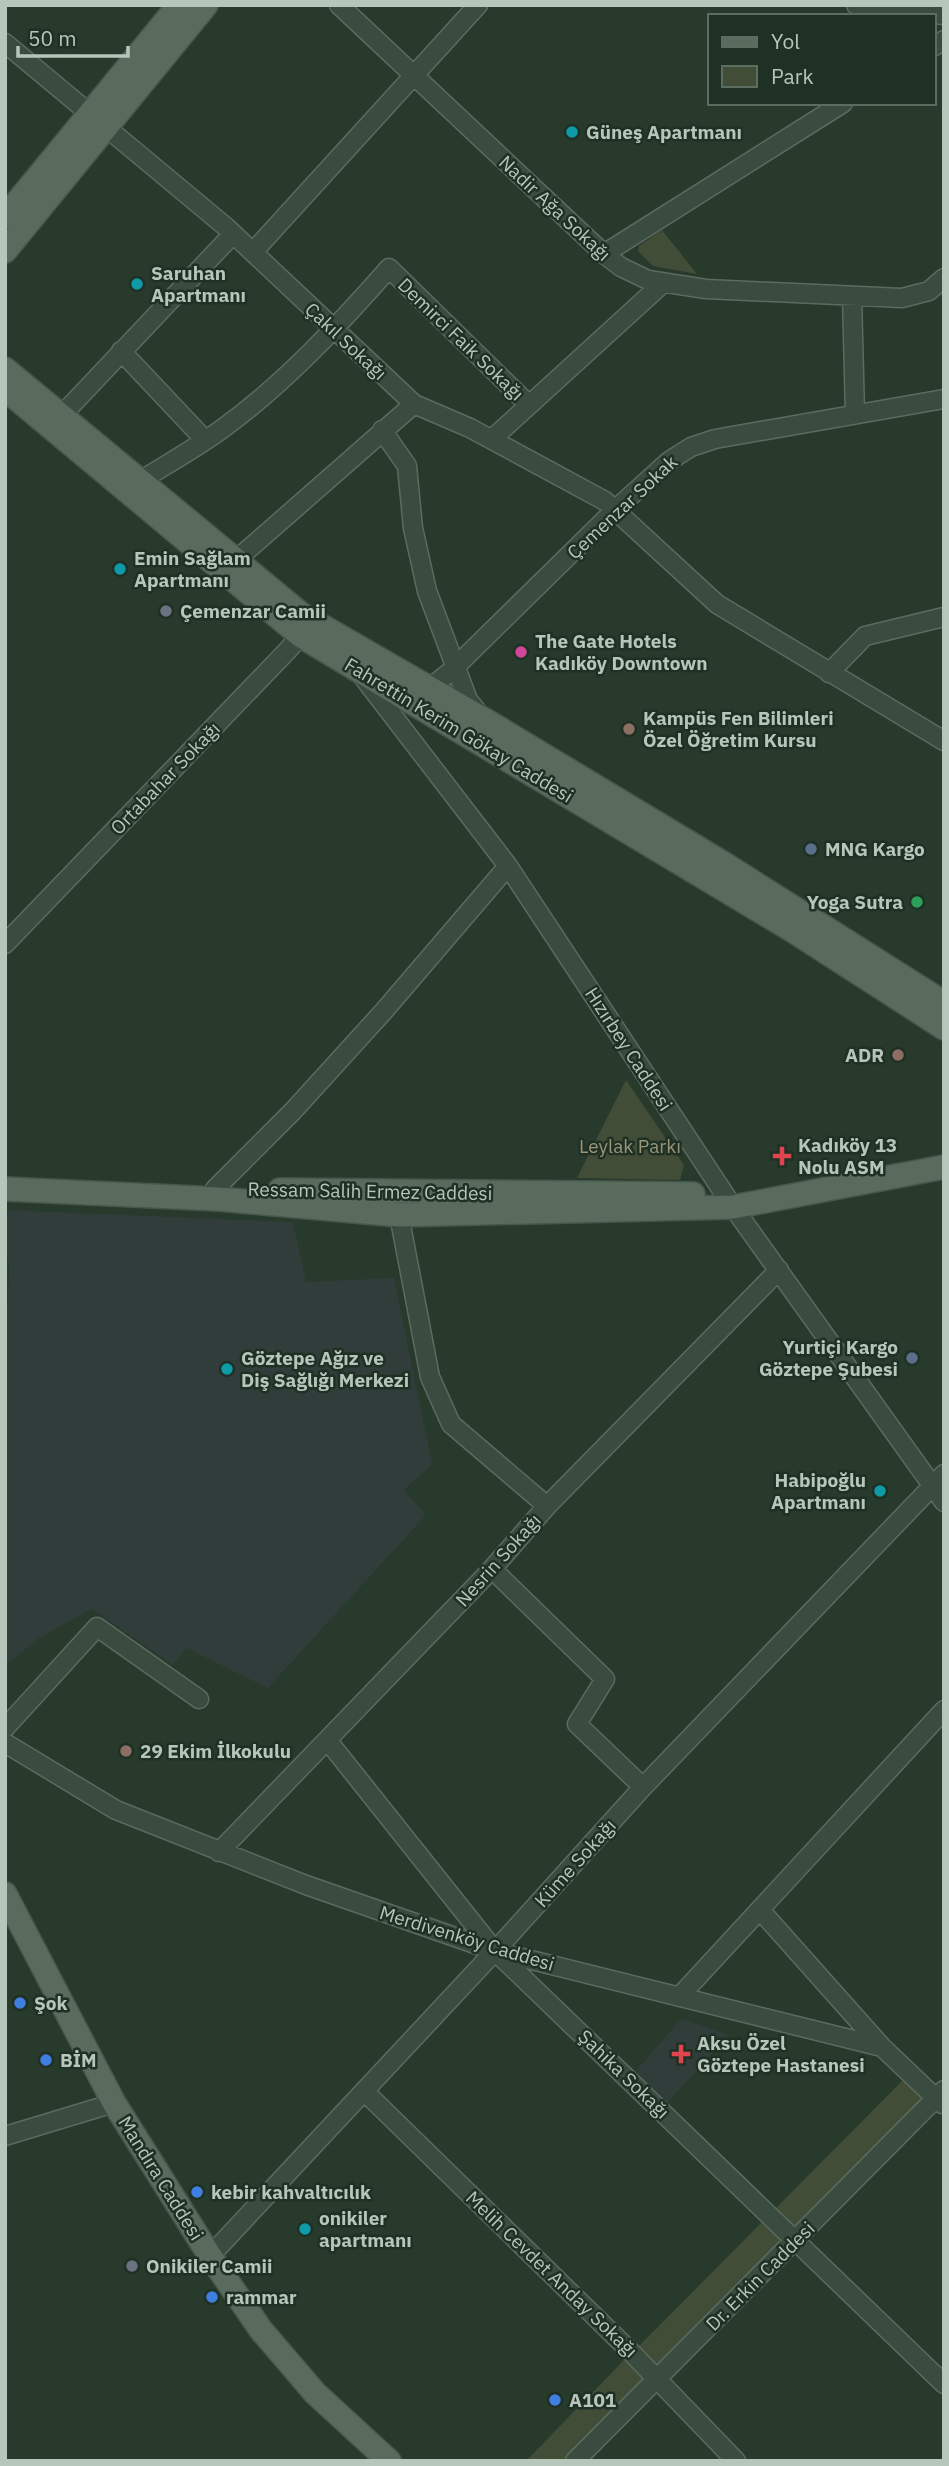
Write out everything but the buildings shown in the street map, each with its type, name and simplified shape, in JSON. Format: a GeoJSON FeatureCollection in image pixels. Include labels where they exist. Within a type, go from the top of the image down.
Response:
{"type":"FeatureCollection","features":[{"type":"Feature","properties":{"kind":"main road"},"geometry":{"type":"LineString","coordinates":[[5,251],[179,5]]}},
{"type":"Feature","properties":{"kind":"main road"},"geometry":{"type":"LineString","coordinates":[[5,217],[206,5]]}},
{"type":"Feature","properties":{"kind":"main road","name":"Fahrettin Kerim Gökay Caddesi"},"geometry":{"type":"LineString","coordinates":[[5,369],[292,608],[343,641],[490,723],[749,879],[944,1003]]}},
{"type":"Feature","properties":{"kind":"main road","name":"Fahrettin Kerim Gökay Caddesi"},"geometry":{"type":"LineString","coordinates":[[5,389],[302,635],[774,919],[944,1028]]}},
{"type":"Feature","properties":{"kind":"main road","name":"Ressam Salih Ermez Caddesi"},"geometry":{"type":"LineString","coordinates":[[5,1179],[217,1194],[399,1215],[733,1207],[944,1167]]}},
{"type":"Feature","properties":{"kind":"main road","name":"Ressam Salih Ermez Caddesi"},"geometry":{"type":"LineString","coordinates":[[5,1189],[217,1194],[688,1192],[733,1207]]}},
{"type":"Feature","properties":{"kind":"main road","name":"Mandıra Caddesi"},"geometry":{"type":"LineString","coordinates":[[5,1894],[114,2103],[210,2256],[261,2330],[315,2393],[389,2461]]}},
{"type":"Feature","properties":{"kind":"street","name":"Nadir Ağa Sokağı"},"geometry":{"type":"LineString","coordinates":[[339,5],[604,254],[628,271],[662,284],[722,290],[852,296],[913,297],[929,291],[944,278]]}},
{"type":"Feature","properties":{"kind":"street"},"geometry":{"type":"LineString","coordinates":[[253,252],[478,5]]}},
{"type":"Feature","properties":{"kind":"street"},"geometry":{"type":"LineString","coordinates":[[856,5],[944,15]]}},
{"type":"Feature","properties":{"kind":"street","name":"Çakıl Sokağı"},"geometry":{"type":"LineString","coordinates":[[5,43],[99,119],[233,234],[414,404],[492,439],[616,509],[703,594],[944,741]]}},
{"type":"Feature","properties":{"kind":"street"},"geometry":{"type":"LineString","coordinates":[[604,254],[840,105]]}},
{"type":"Feature","properties":{"kind":"street"},"geometry":{"type":"LineString","coordinates":[[62,415],[233,234]]}},
{"type":"Feature","properties":{"kind":"street","name":"Demirci Faik Sokağı"},"geometry":{"type":"LineString","coordinates":[[140,481],[205,440],[243,412],[334,330],[388,268],[529,405]]}},
{"type":"Feature","properties":{"kind":"street"},"geometry":{"type":"LineString","coordinates":[[492,439],[662,284]]}},
{"type":"Feature","properties":{"kind":"street"},"geometry":{"type":"LineString","coordinates":[[852,296],[855,414]]}},
{"type":"Feature","properties":{"kind":"street"},"geometry":{"type":"LineString","coordinates":[[121,351],[205,440]]}},
{"type":"Feature","properties":{"kind":"street","name":"Çemenzar Sokak"},"geometry":{"type":"LineString","coordinates":[[428,689],[457,666],[616,509],[676,456],[698,444],[944,399]]}},
{"type":"Feature","properties":{"kind":"street"},"geometry":{"type":"LineString","coordinates":[[235,561],[414,404]]}},
{"type":"Feature","properties":{"kind":"street"},"geometry":{"type":"LineString","coordinates":[[382,430],[407,466],[413,528],[427,591],[470,703],[490,723]]}},
{"type":"Feature","properties":{"kind":"street"},"geometry":{"type":"LineString","coordinates":[[292,608],[305,625],[302,635]]}},
{"type":"Feature","properties":{"kind":"street"},"geometry":{"type":"LineString","coordinates":[[830,673],[865,636],[944,617]]}},
{"type":"Feature","properties":{"kind":"street","name":"Ortabahar Sokağı"},"geometry":{"type":"LineString","coordinates":[[5,944],[302,635]]}},
{"type":"Feature","properties":{"kind":"street","name":"Hızırbey Caddesi"},"geometry":{"type":"LineString","coordinates":[[357,668],[508,866],[733,1207],[938,1480],[944,1502]]}},
{"type":"Feature","properties":{"kind":"street"},"geometry":{"type":"LineString","coordinates":[[217,1194],[485,897],[508,866]]}},
{"type":"Feature","properties":{"kind":"street"},"geometry":{"type":"LineString","coordinates":[[399,1215],[430,1377],[450,1424],[547,1506]]}},
{"type":"Feature","properties":{"kind":"street","name":"Nesrin Sokağı"},"geometry":{"type":"LineString","coordinates":[[219,1852],[492,1569],[547,1506],[779,1270]]}},
{"type":"Feature","properties":{"kind":"street","name":"Küme Sokağı"},"geometry":{"type":"LineString","coordinates":[[210,2256],[495,1951],[643,1787],[938,1480]]}},
{"type":"Feature","properties":{"kind":"street"},"geometry":{"type":"LineString","coordinates":[[492,1569],[605,1679],[577,1724],[643,1787]]}},
{"type":"Feature","properties":{"kind":"street"},"geometry":{"type":"LineString","coordinates":[[5,1728],[97,1628],[200,1699]]}},
{"type":"Feature","properties":{"kind":"street"},"geometry":{"type":"LineString","coordinates":[[679,1997],[944,1710]]}},
{"type":"Feature","properties":{"kind":"street","name":"Şahika Sokağı"},"geometry":{"type":"LineString","coordinates":[[328,1741],[495,1951],[796,2239],[944,2385]]}},
{"type":"Feature","properties":{"kind":"street","name":"Merdivenköy Caddesi"},"geometry":{"type":"LineString","coordinates":[[5,1743],[116,1810],[219,1852],[495,1951],[882,2047],[941,2098]]}},
{"type":"Feature","properties":{"kind":"street"},"geometry":{"type":"LineString","coordinates":[[761,1911],[882,2047]]}},
{"type":"Feature","properties":{"kind":"street","name":"Melih Cevdet Anday Sokağı"},"geometry":{"type":"LineString","coordinates":[[364,2091],[657,2378],[736,2461]]}},
{"type":"Feature","properties":{"kind":"street","name":"Dr. Erkin Caddesi"},"geometry":{"type":"LineString","coordinates":[[575,2461],[941,2098]]}},
{"type":"Feature","properties":{"kind":"street"},"geometry":{"type":"LineString","coordinates":[[5,2136],[114,2103]]}},
{"type":"Feature","properties":{"kind":"shaded area"},"geometry":{"type":"Polygon","coordinates":[[[5,1210],[293,1222],[306,1282],[394,1278],[432,1464],[404,1490],[426,1515],[268,1688],[186,1648],[173,1665],[92,1609],[38,1639],[5,1666],[5,1304],[8,1298],[9,1264],[5,1250],[5,1210]]]}},
{"type":"Feature","properties":{"kind":"shaded area","name":"Aksu Özel Göztepe Hastanesi"},"geometry":{"type":"Polygon","coordinates":[[[681,2019],[729,2035],[668,2102],[634,2073],[681,2019]]]}},
{"type":"Feature","properties":{"kind":"green space"},"geometry":{"type":"Polygon","coordinates":[[[662,230],[697,274],[653,266],[638,251],[639,246],[662,230]]]}},
{"type":"Feature","properties":{"kind":"green space","name":"Leylak Parkı"},"geometry":{"type":"Polygon","coordinates":[[[626,1080],[684,1165],[680,1180],[577,1178],[626,1080]]]}},
{"type":"Feature","properties":{"kind":"green space"},"geometry":{"type":"Polygon","coordinates":[[[905,2078],[928,2096],[660,2370],[638,2347],[905,2078]]]}},
{"type":"Feature","properties":{"kind":"green space"},"geometry":{"type":"Polygon","coordinates":[[[624,2360],[645,2380],[563,2461],[526,2461],[624,2360]]]}},
{"type":"Feature","properties":{"kind":"place","name":"Güneş Apartmanı"},"geometry":{"type":"Point","coordinates":[572,132]}},
{"type":"Feature","properties":{"kind":"place","name":"Saruhan Apartmanı"},"geometry":{"type":"Point","coordinates":[137,284]}},
{"type":"Feature","properties":{"kind":"place","name":"Emin Sağlam Apartmanı"},"geometry":{"type":"Point","coordinates":[120,569]}},
{"type":"Feature","properties":{"kind":"place","name":"Çemenzar Camii"},"geometry":{"type":"Point","coordinates":[166,611]}},
{"type":"Feature","properties":{"kind":"place","name":"The Gate Hotels Kadıköy Downtown"},"geometry":{"type":"Point","coordinates":[521,652]}},
{"type":"Feature","properties":{"kind":"place","name":"Kampüs Fen Bilimleri Özel Öğretim Kursu"},"geometry":{"type":"Point","coordinates":[629,729]}},
{"type":"Feature","properties":{"kind":"place","name":"MNG Kargo"},"geometry":{"type":"Point","coordinates":[811,849]}},
{"type":"Feature","properties":{"kind":"place","name":"Yoga Sutra"},"geometry":{"type":"Point","coordinates":[917,902]}},
{"type":"Feature","properties":{"kind":"place","name":"ADR"},"geometry":{"type":"Point","coordinates":[898,1055]}},
{"type":"Feature","properties":{"kind":"place","name":"Kadıköy 13 Nolu ASM"},"geometry":{"type":"Point","coordinates":[782,1156]}},
{"type":"Feature","properties":{"kind":"place","name":"Yurtiçi Kargo Göztepe Şubesi"},"geometry":{"type":"Point","coordinates":[912,1358]}},
{"type":"Feature","properties":{"kind":"place","name":"Göztepe Ağız ve Diş Sağlığı Merkezi"},"geometry":{"type":"Point","coordinates":[227,1369]}},
{"type":"Feature","properties":{"kind":"place","name":"Habipoğlu Apartmanı"},"geometry":{"type":"Point","coordinates":[880,1491]}},
{"type":"Feature","properties":{"kind":"place","name":"29 Ekim İlkokulu"},"geometry":{"type":"Point","coordinates":[126,1751]}},
{"type":"Feature","properties":{"kind":"place","name":"Şok"},"geometry":{"type":"Point","coordinates":[20,2003]}},
{"type":"Feature","properties":{"kind":"place","name":"Aksu Özel Göztepe Hastanesi"},"geometry":{"type":"Point","coordinates":[681,2054]}},
{"type":"Feature","properties":{"kind":"place","name":"BİM"},"geometry":{"type":"Point","coordinates":[46,2060]}},
{"type":"Feature","properties":{"kind":"place","name":"kebir kahvaltıcılık"},"geometry":{"type":"Point","coordinates":[197,2192]}},
{"type":"Feature","properties":{"kind":"place","name":"onikiler apartmanı"},"geometry":{"type":"Point","coordinates":[305,2229]}},
{"type":"Feature","properties":{"kind":"place","name":"Onikiler Camii"},"geometry":{"type":"Point","coordinates":[132,2266]}},
{"type":"Feature","properties":{"kind":"place","name":"rammar"},"geometry":{"type":"Point","coordinates":[212,2297]}},
{"type":"Feature","properties":{"kind":"place","name":"A101"},"geometry":{"type":"Point","coordinates":[555,2400]}}]}
